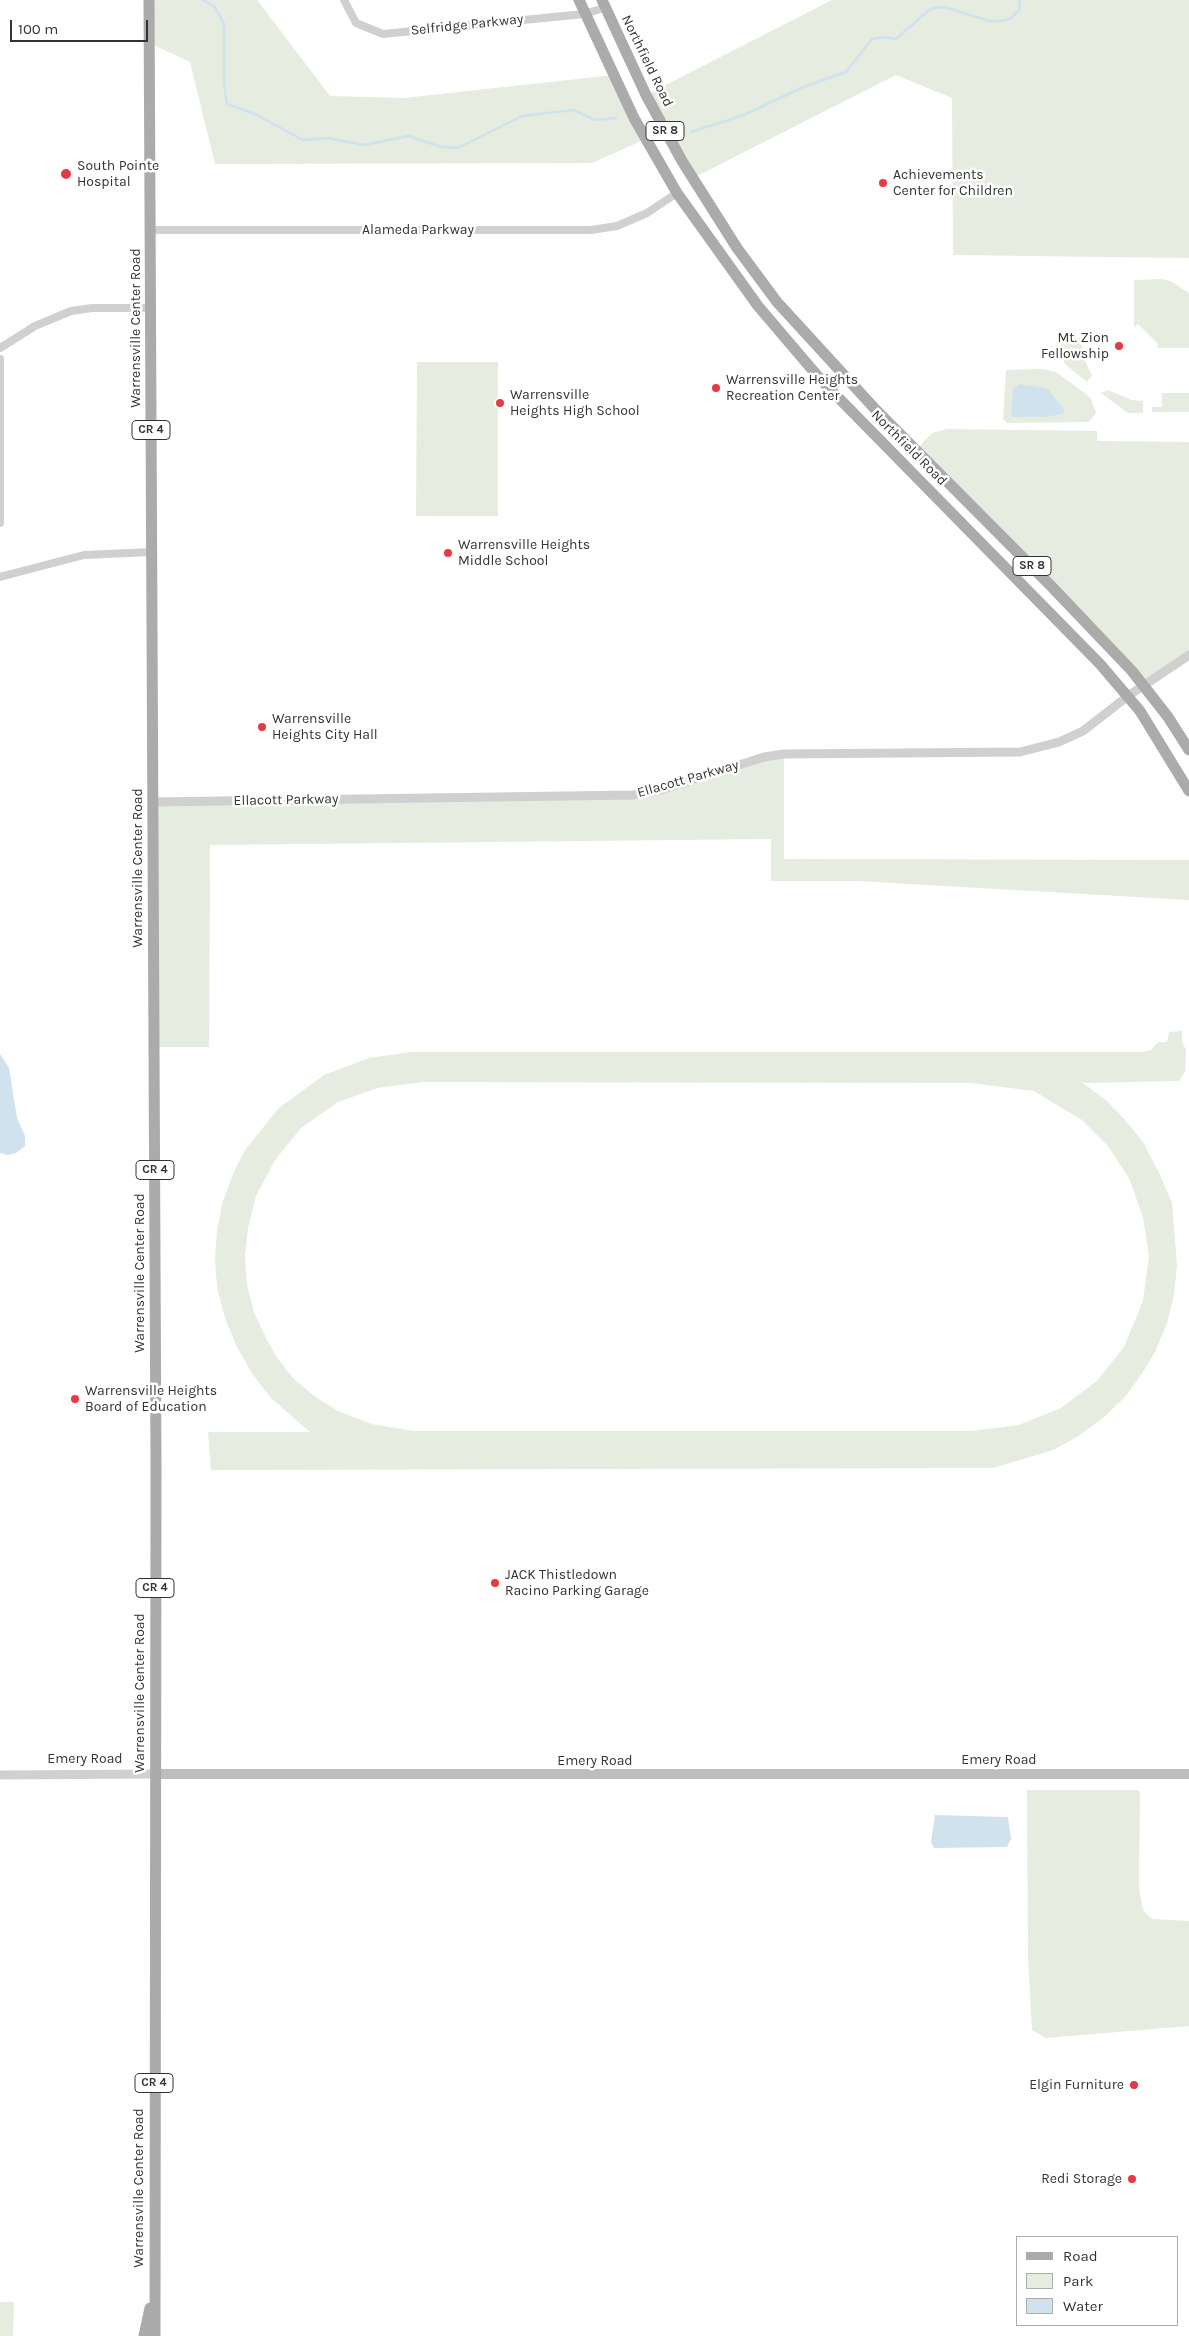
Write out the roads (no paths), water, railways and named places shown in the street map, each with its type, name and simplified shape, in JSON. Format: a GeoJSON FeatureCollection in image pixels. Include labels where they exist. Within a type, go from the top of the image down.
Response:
{"type":"FeatureCollection","features":[{"type":"Feature","properties":{"kind":"main road","name":"Warrensville Center Road"},"geometry":{"type":"LineString","coordinates":[[148,0],[151,230],[156,1465],[154,2282],[156,2333]]}},
{"type":"Feature","properties":{"kind":"main road","name":"Northfield Road"},"geometry":{"type":"LineString","coordinates":[[579,0],[634,118],[677,193],[758,306],[821,380],[1100,664],[1128,696],[1163,745],[1189,791]]}},
{"type":"Feature","properties":{"kind":"main road","name":"Northfield Road"},"geometry":{"type":"LineString","coordinates":[[603,4],[646,95],[682,161],[738,248],[777,302],[870,404],[1052,587],[1144,685],[1168,717],[1189,750]]}},
{"type":"Feature","properties":{"kind":"main road","name":"Emery Road"},"geometry":{"type":"LineString","coordinates":[[155,1774],[1189,1774]]}},
{"type":"Feature","properties":{"kind":"main road"},"geometry":{"type":"LineString","coordinates":[[144,2336],[154,2282]]}},
{"type":"Feature","properties":{"kind":"street","name":"Selfridge Parkway"},"geometry":{"type":"LineString","coordinates":[[344,0],[356,23],[384,34],[584,14],[603,4]]}},
{"type":"Feature","properties":{"kind":"street","name":"Alameda Parkway"},"geometry":{"type":"LineString","coordinates":[[151,230],[591,230],[617,226],[647,212],[677,193]]}},
{"type":"Feature","properties":{"kind":"street"},"geometry":{"type":"LineString","coordinates":[[0,348],[35,326],[71,311],[92,308],[151,308]]}},
{"type":"Feature","properties":{"kind":"street"},"geometry":{"type":"LineString","coordinates":[[0,360],[0,522]]}},
{"type":"Feature","properties":{"kind":"street"},"geometry":{"type":"LineString","coordinates":[[0,577],[84,555],[152,552]]}},
{"type":"Feature","properties":{"kind":"street","name":"Ellacott Parkway"},"geometry":{"type":"LineString","coordinates":[[152,802],[633,796],[661,790],[764,757],[784,754],[1008,753],[1034,750],[1059,742],[1083,730],[1189,654]]}},
{"type":"Feature","properties":{"kind":"street","name":"Emery Road"},"geometry":{"type":"LineString","coordinates":[[0,1775],[155,1774]]}},
{"type":"Feature","properties":{"kind":"water"},"geometry":{"type":"Polygon","coordinates":[[[1020,384],[1048,389],[1064,410],[1064,413],[1047,417],[1013,417],[1011,414],[1013,388],[1020,384]]]}},
{"type":"Feature","properties":{"kind":"water"},"geometry":{"type":"Polygon","coordinates":[[[0,1054],[9,1068],[17,1118],[25,1136],[25,1146],[16,1153],[7,1155],[0,1153],[0,1054]]]}},
{"type":"Feature","properties":{"kind":"water"},"geometry":{"type":"Polygon","coordinates":[[[935,1815],[1008,1817],[1011,1839],[1007,1847],[934,1848],[931,1842],[935,1815]]]}},
{"type":"Feature","properties":{"kind":"waterway"},"geometry":{"type":"LineString","coordinates":[[203,0],[215,7],[224,24],[224,84],[227,104],[255,114],[303,140],[327,138],[364,145],[409,136],[441,147],[458,148],[522,116],[573,110],[595,120],[616,118]]}},
{"type":"Feature","properties":{"kind":"waterway"},"geometry":{"type":"LineString","coordinates":[[691,132],[744,115],[801,88],[846,72],[872,39],[885,37],[896,39],[929,10],[938,7],[948,8],[989,21],[1002,21],[1011,18],[1020,9],[1019,0]]}},
{"type":"Feature","properties":{"kind":"place","name":"South Pointe Hospital"},"geometry":{"type":"Point","coordinates":[66,174]}},
{"type":"Feature","properties":{"kind":"place","name":"Achievements Center for Children"},"geometry":{"type":"Point","coordinates":[883,183]}},
{"type":"Feature","properties":{"kind":"place","name":"Mt. Zion Fellowship"},"geometry":{"type":"Point","coordinates":[1119,346]}},
{"type":"Feature","properties":{"kind":"place","name":"Warrensville Heights Recreation Center"},"geometry":{"type":"Point","coordinates":[716,388]}},
{"type":"Feature","properties":{"kind":"place","name":"Warrensville Heights High School"},"geometry":{"type":"Point","coordinates":[500,403]}},
{"type":"Feature","properties":{"kind":"place","name":"Warrensville Heights Middle School"},"geometry":{"type":"Point","coordinates":[448,553]}},
{"type":"Feature","properties":{"kind":"place","name":"Warrensville Heights City Hall"},"geometry":{"type":"Point","coordinates":[262,727]}},
{"type":"Feature","properties":{"kind":"place","name":"Warrensville Heights Board of Education"},"geometry":{"type":"Point","coordinates":[75,1399]}},
{"type":"Feature","properties":{"kind":"place","name":"JACK Thistledown Racino Parking Garage"},"geometry":{"type":"Point","coordinates":[495,1583]}},
{"type":"Feature","properties":{"kind":"place","name":"Elgin Furniture"},"geometry":{"type":"Point","coordinates":[1134,2085]}},
{"type":"Feature","properties":{"kind":"place","name":"Redi Storage"},"geometry":{"type":"Point","coordinates":[1132,2179]}}]}
